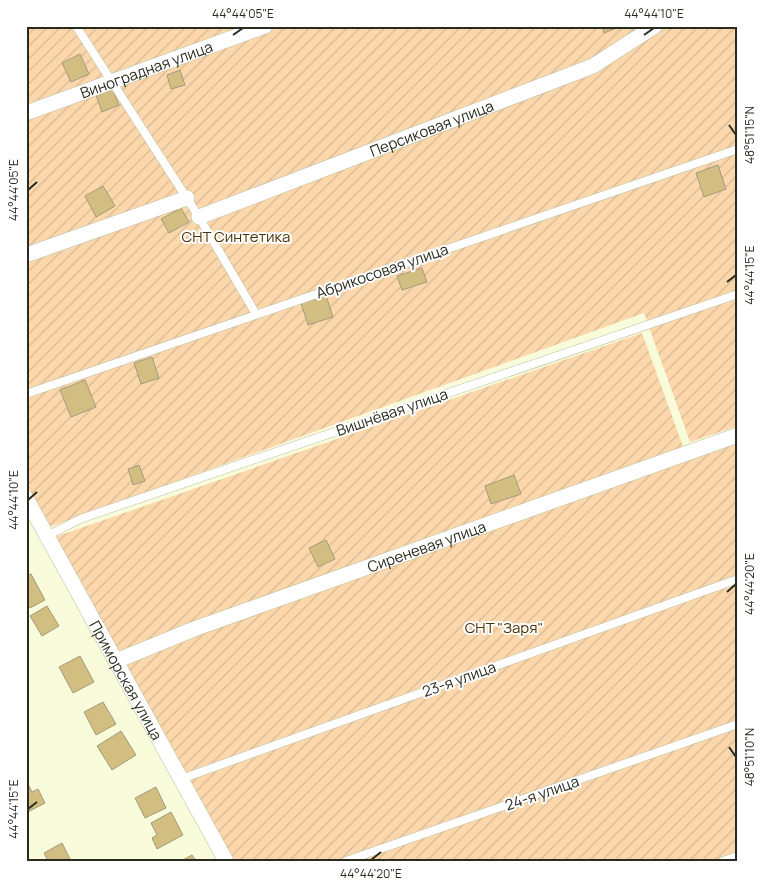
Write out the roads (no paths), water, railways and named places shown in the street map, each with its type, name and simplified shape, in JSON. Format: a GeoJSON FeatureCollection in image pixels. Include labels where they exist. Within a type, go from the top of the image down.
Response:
{"type":"FeatureCollection","features":[{"type":"Feature","properties":{"kind":"street","name":"Виноградная улица"},"geometry":{"type":"LineString","coordinates":[[26,113],[265,26]]}},
{"type":"Feature","properties":{"kind":"street","name":"Персиковая улица"},"geometry":{"type":"LineString","coordinates":[[199,217],[593,66],[656,26]]}},
{"type":"Feature","properties":{"kind":"street"},"geometry":{"type":"LineString","coordinates":[[26,255],[187,198]]}},
{"type":"Feature","properties":{"kind":"street","name":"Сиреневая улица"},"geometry":{"type":"LineString","coordinates":[[116,661],[194,629],[738,435]]}},
{"type":"Feature","properties":{"kind":"street","name":"Приморская улица"},"geometry":{"type":"LineString","coordinates":[[26,498],[226,861]]}},
{"type":"Feature","properties":{"kind":"lane"},"geometry":{"type":"LineString","coordinates":[[76,26],[199,217],[256,314]]}},
{"type":"Feature","properties":{"kind":"lane","name":"Абрикосовая улица"},"geometry":{"type":"LineString","coordinates":[[26,394],[738,149]]}},
{"type":"Feature","properties":{"kind":"lane","name":"Вишнёвая улица"},"geometry":{"type":"LineString","coordinates":[[47,536],[80,519],[738,294]]}},
{"type":"Feature","properties":{"kind":"lane","name":"23-я улица"},"geometry":{"type":"LineString","coordinates":[[181,779],[738,579]]}},
{"type":"Feature","properties":{"kind":"lane","name":"24-я улица"},"geometry":{"type":"LineString","coordinates":[[346,861],[738,724]]}},
{"type":"Feature","properties":{"kind":"lane"},"geometry":{"type":"LineString","coordinates":[[723,861],[738,856]]}},
{"type":"Feature","properties":{"kind":"park label","name":"СНТ Синтетика"},"geometry":{"type":"Point","coordinates":[236,236]}},
{"type":"Feature","properties":{"kind":"park label","name":"СНТ \"Заря\""},"geometry":{"type":"Point","coordinates":[504,627]}}]}
